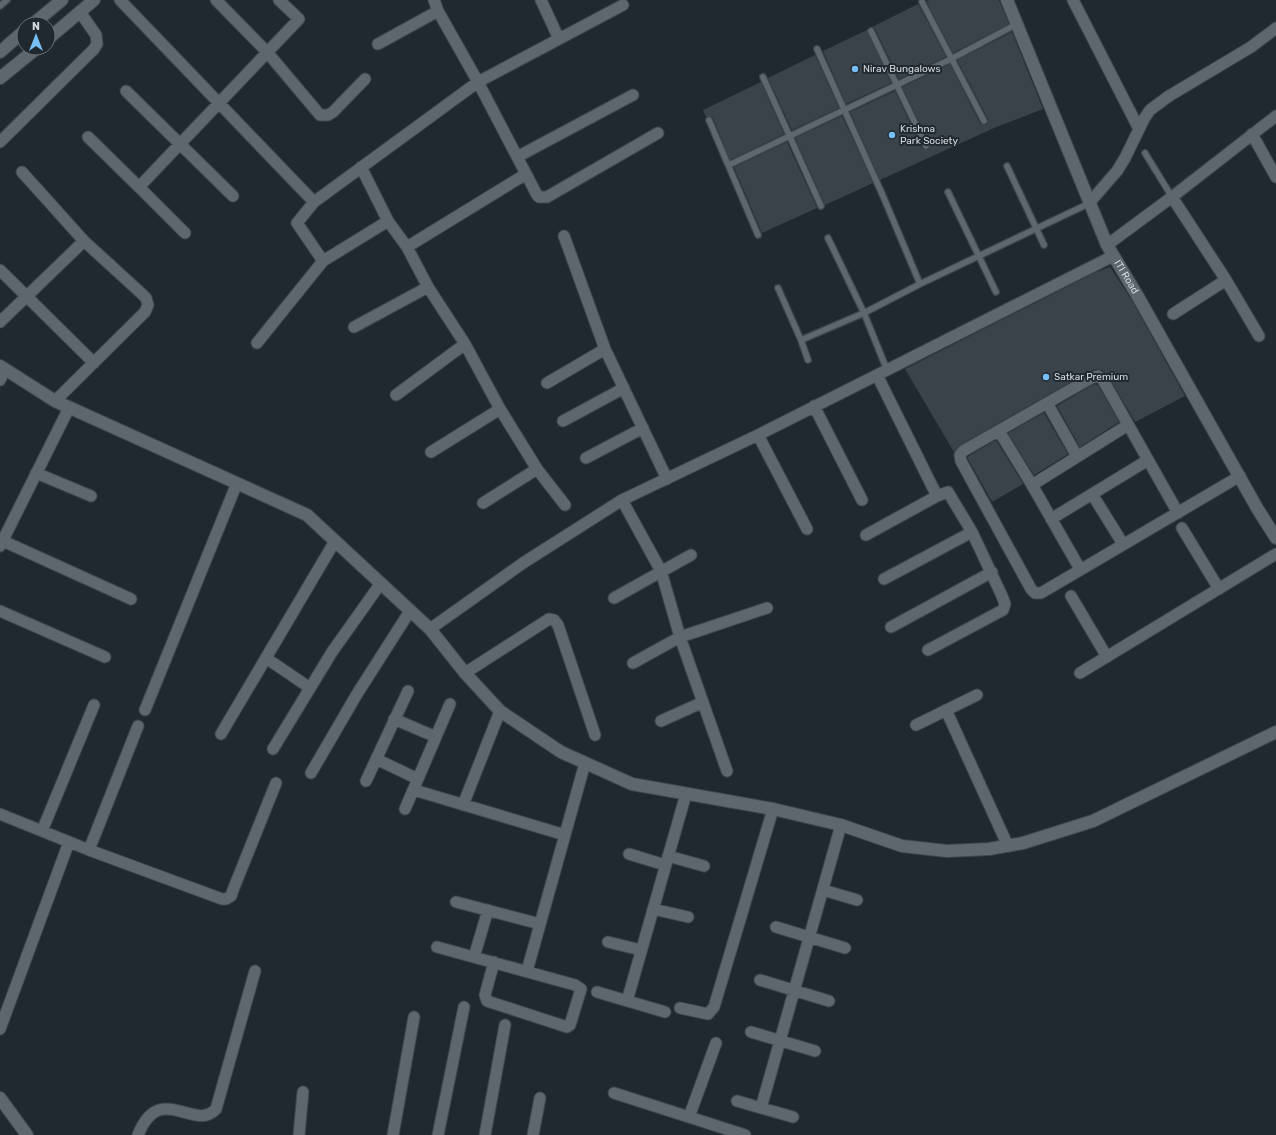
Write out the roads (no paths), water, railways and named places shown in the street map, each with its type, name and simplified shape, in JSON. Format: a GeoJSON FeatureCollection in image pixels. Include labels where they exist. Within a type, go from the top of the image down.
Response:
{"type":"FeatureCollection","features":[{"type":"Feature","properties":{"kind":"street"},"geometry":{"type":"LineString","coordinates":[[43,16],[62,0]]}},
{"type":"Feature","properties":{"kind":"street"},"geometry":{"type":"LineString","coordinates":[[56,32],[94,0]]}},
{"type":"Feature","properties":{"kind":"street"},"geometry":{"type":"LineString","coordinates":[[120,0],[314,202]]}},
{"type":"Feature","properties":{"kind":"street"},"geometry":{"type":"LineString","coordinates":[[216,0],[267,52],[320,115],[324,116],[333,112],[366,79]]}},
{"type":"Feature","properties":{"kind":"street"},"geometry":{"type":"LineString","coordinates":[[139,187],[299,19],[279,0]]}},
{"type":"Feature","properties":{"kind":"street"},"geometry":{"type":"LineString","coordinates":[[541,0],[559,39]]}},
{"type":"Feature","properties":{"kind":"street","name":"ITI Road"},"geometry":{"type":"LineString","coordinates":[[1007,0],[1107,244],[1138,295],[1276,538]]}},
{"type":"Feature","properties":{"kind":"street"},"geometry":{"type":"LineString","coordinates":[[1073,0],[1139,129]]}},
{"type":"Feature","properties":{"kind":"street"},"geometry":{"type":"LineString","coordinates":[[378,44],[436,3],[526,174],[537,194],[542,198],[547,197],[658,134]]}},
{"type":"Feature","properties":{"kind":"street"},"geometry":{"type":"LineString","coordinates":[[323,261],[297,223],[314,202],[478,82],[623,5]]}},
{"type":"Feature","properties":{"kind":"street"},"geometry":{"type":"LineString","coordinates":[[0,142],[94,49],[97,44],[96,35],[80,12]]}},
{"type":"Feature","properties":{"kind":"street"},"geometry":{"type":"LineString","coordinates":[[1090,202],[1117,171],[1144,119],[1158,104],[1251,47],[1276,28]]}},
{"type":"Feature","properties":{"kind":"street"},"geometry":{"type":"LineString","coordinates":[[0,52],[16,38]]}},
{"type":"Feature","properties":{"kind":"street"},"geometry":{"type":"LineString","coordinates":[[0,78],[27,56]]}},
{"type":"Feature","properties":{"kind":"street"},"geometry":{"type":"LineString","coordinates":[[126,91],[232,196]]}},
{"type":"Feature","properties":{"kind":"street"},"geometry":{"type":"LineString","coordinates":[[517,157],[633,95]]}},
{"type":"Feature","properties":{"kind":"street"},"geometry":{"type":"LineString","coordinates":[[1107,244],[1172,197],[1276,116]]}},
{"type":"Feature","properties":{"kind":"street"},"geometry":{"type":"LineString","coordinates":[[1252,134],[1276,177]]}},
{"type":"Feature","properties":{"kind":"street"},"geometry":{"type":"LineString","coordinates":[[88,137],[185,234]]}},
{"type":"Feature","properties":{"kind":"street"},"geometry":{"type":"LineString","coordinates":[[361,167],[388,221],[407,247],[428,287],[465,344],[500,409],[537,469],[565,505]]}},
{"type":"Feature","properties":{"kind":"street"},"geometry":{"type":"LineString","coordinates":[[22,172],[84,241],[146,298],[148,305],[146,312],[55,402]]}},
{"type":"Feature","properties":{"kind":"street"},"geometry":{"type":"LineString","coordinates":[[407,247],[526,174]]}},
{"type":"Feature","properties":{"kind":"street"},"geometry":{"type":"LineString","coordinates":[[1172,197],[1226,280],[1259,336]]}},
{"type":"Feature","properties":{"kind":"street"},"geometry":{"type":"LineString","coordinates":[[256,343],[323,261],[388,221]]}},
{"type":"Feature","properties":{"kind":"street"},"geometry":{"type":"LineString","coordinates":[[564,236],[605,349],[667,478]]}},
{"type":"Feature","properties":{"kind":"street"},"geometry":{"type":"LineString","coordinates":[[0,322],[84,241]]}},
{"type":"Feature","properties":{"kind":"street"},"geometry":{"type":"LineString","coordinates":[[430,629],[523,563],[622,500],[758,436],[814,406],[1114,256]]}},
{"type":"Feature","properties":{"kind":"street"},"geometry":{"type":"LineString","coordinates":[[0,270],[94,363]]}},
{"type":"Feature","properties":{"kind":"street"},"geometry":{"type":"LineString","coordinates":[[1173,314],[1226,280]]}},
{"type":"Feature","properties":{"kind":"street"},"geometry":{"type":"LineString","coordinates":[[354,327],[428,287]]}},
{"type":"Feature","properties":{"kind":"street"},"geometry":{"type":"LineString","coordinates":[[396,394],[465,344]]}},
{"type":"Feature","properties":{"kind":"street"},"geometry":{"type":"LineString","coordinates":[[547,383],[605,349]]}},
{"type":"Feature","properties":{"kind":"street"},"geometry":{"type":"LineString","coordinates":[[2,372],[55,402],[307,515],[430,629],[465,673],[500,711],[561,752],[632,784],[773,809],[841,825],[902,846],[947,852],[989,849],[1023,843],[1093,821],[1276,732]]}},
{"type":"Feature","properties":{"kind":"street"},"geometry":{"type":"LineString","coordinates":[[882,373],[937,496]]}},
{"type":"Feature","properties":{"kind":"street"},"geometry":{"type":"LineString","coordinates":[[1178,512],[1103,380],[1098,376],[1091,378],[999,430],[963,451],[960,455],[961,461],[1031,589],[1035,593],[1041,593],[1240,476]]}},
{"type":"Feature","properties":{"kind":"street"},"geometry":{"type":"LineString","coordinates":[[563,421],[624,388]]}},
{"type":"Feature","properties":{"kind":"street"},"geometry":{"type":"LineString","coordinates":[[1047,403],[1077,456]]}},
{"type":"Feature","properties":{"kind":"street"},"geometry":{"type":"LineString","coordinates":[[814,406],[862,500]]}},
{"type":"Feature","properties":{"kind":"street"},"geometry":{"type":"LineString","coordinates":[[69,408],[1,543],[131,599]]}},
{"type":"Feature","properties":{"kind":"street"},"geometry":{"type":"LineString","coordinates":[[431,452],[500,409]]}},
{"type":"Feature","properties":{"kind":"street"},"geometry":{"type":"LineString","coordinates":[[1032,485],[1128,425]]}},
{"type":"Feature","properties":{"kind":"street"},"geometry":{"type":"LineString","coordinates":[[586,458],[643,428]]}},
{"type":"Feature","properties":{"kind":"street"},"geometry":{"type":"LineString","coordinates":[[999,430],[1080,570]]}},
{"type":"Feature","properties":{"kind":"street"},"geometry":{"type":"LineString","coordinates":[[758,436],[807,529]]}},
{"type":"Feature","properties":{"kind":"street"},"geometry":{"type":"LineString","coordinates":[[1051,519],[1148,460]]}},
{"type":"Feature","properties":{"kind":"street"},"geometry":{"type":"LineString","coordinates":[[483,503],[537,469]]}},
{"type":"Feature","properties":{"kind":"street"},"geometry":{"type":"LineString","coordinates":[[36,473],[92,496]]}},
{"type":"Feature","properties":{"kind":"street"},"geometry":{"type":"LineString","coordinates":[[145,710],[237,483]]}},
{"type":"Feature","properties":{"kind":"street"},"geometry":{"type":"LineString","coordinates":[[866,535],[937,496],[948,492],[972,532],[992,572],[1005,604],[1003,610],[928,650]]}},
{"type":"Feature","properties":{"kind":"street"},"geometry":{"type":"LineString","coordinates":[[1092,494],[1123,544]]}},
{"type":"Feature","properties":{"kind":"street"},"geometry":{"type":"LineString","coordinates":[[622,500],[661,571],[680,637],[727,771]]}},
{"type":"Feature","properties":{"kind":"street"},"geometry":{"type":"LineString","coordinates":[[1182,528],[1218,589]]}},
{"type":"Feature","properties":{"kind":"street"},"geometry":{"type":"LineString","coordinates":[[884,579],[972,532]]}},
{"type":"Feature","properties":{"kind":"street"},"geometry":{"type":"LineString","coordinates":[[221,734],[335,541]]}},
{"type":"Feature","properties":{"kind":"street"},"geometry":{"type":"LineString","coordinates":[[1080,673],[1276,554]]}},
{"type":"Feature","properties":{"kind":"street"},"geometry":{"type":"LineString","coordinates":[[614,598],[691,555]]}},
{"type":"Feature","properties":{"kind":"street"},"geometry":{"type":"LineString","coordinates":[[891,627],[992,572]]}},
{"type":"Feature","properties":{"kind":"street"},"geometry":{"type":"LineString","coordinates":[[273,749],[332,652],[381,583]]}},
{"type":"Feature","properties":{"kind":"street"},"geometry":{"type":"LineString","coordinates":[[1071,596],[1107,657]]}},
{"type":"Feature","properties":{"kind":"street"},"geometry":{"type":"LineString","coordinates":[[633,662],[680,637],[767,608]]}},
{"type":"Feature","properties":{"kind":"street"},"geometry":{"type":"LineString","coordinates":[[0,611],[105,657]]}},
{"type":"Feature","properties":{"kind":"street"},"geometry":{"type":"LineString","coordinates":[[311,773],[357,694],[410,611]]}},
{"type":"Feature","properties":{"kind":"street"},"geometry":{"type":"LineString","coordinates":[[465,673],[550,620],[554,620],[558,625],[595,735]]}},
{"type":"Feature","properties":{"kind":"street"},"geometry":{"type":"LineString","coordinates":[[266,658],[310,688]]}},
{"type":"Feature","properties":{"kind":"street"},"geometry":{"type":"LineString","coordinates":[[366,781],[408,691]]}},
{"type":"Feature","properties":{"kind":"street"},"geometry":{"type":"LineString","coordinates":[[916,725],[977,695]]}},
{"type":"Feature","properties":{"kind":"street"},"geometry":{"type":"LineString","coordinates":[[661,721],[703,702]]}},
{"type":"Feature","properties":{"kind":"street"},"geometry":{"type":"LineString","coordinates":[[405,809],[450,704]]}},
{"type":"Feature","properties":{"kind":"street"},"geometry":{"type":"LineString","coordinates":[[42,831],[94,705]]}},
{"type":"Feature","properties":{"kind":"street"},"geometry":{"type":"LineString","coordinates":[[946,710],[1008,846]]}},
{"type":"Feature","properties":{"kind":"street"},"geometry":{"type":"LineString","coordinates":[[463,805],[500,711]]}},
{"type":"Feature","properties":{"kind":"street"},"geometry":{"type":"LineString","coordinates":[[394,720],[436,737]]}},
{"type":"Feature","properties":{"kind":"street"},"geometry":{"type":"LineString","coordinates":[[89,850],[138,726]]}},
{"type":"Feature","properties":{"kind":"street"},"geometry":{"type":"LineString","coordinates":[[376,759],[418,779]]}},
{"type":"Feature","properties":{"kind":"street"},"geometry":{"type":"LineString","coordinates":[[526,971],[585,763]]}},
{"type":"Feature","properties":{"kind":"street"},"geometry":{"type":"LineString","coordinates":[[0,814],[89,850],[222,899],[226,899],[231,896],[276,783]]}},
{"type":"Feature","properties":{"kind":"street"},"geometry":{"type":"LineString","coordinates":[[414,790],[565,836]]}},
{"type":"Feature","properties":{"kind":"street"},"geometry":{"type":"LineString","coordinates":[[627,1000],[686,794]]}},
{"type":"Feature","properties":{"kind":"street"},"geometry":{"type":"LineString","coordinates":[[680,1008],[708,1014],[714,1007],[773,809]]}},
{"type":"Feature","properties":{"kind":"street"},"geometry":{"type":"LineString","coordinates":[[760,1108],[841,825]]}},
{"type":"Feature","properties":{"kind":"street"},"geometry":{"type":"LineString","coordinates":[[0,1029],[69,842]]}},
{"type":"Feature","properties":{"kind":"street"},"geometry":{"type":"LineString","coordinates":[[629,854],[704,866]]}},
{"type":"Feature","properties":{"kind":"street"},"geometry":{"type":"LineString","coordinates":[[823,890],[857,900]]}},
{"type":"Feature","properties":{"kind":"street"},"geometry":{"type":"LineString","coordinates":[[456,902],[540,924]]}},
{"type":"Feature","properties":{"kind":"street"},"geometry":{"type":"LineString","coordinates":[[653,909],[688,917]]}},
{"type":"Feature","properties":{"kind":"street"},"geometry":{"type":"LineString","coordinates":[[474,957],[488,910]]}},
{"type":"Feature","properties":{"kind":"street"},"geometry":{"type":"LineString","coordinates":[[776,927],[845,948]]}},
{"type":"Feature","properties":{"kind":"street"},"geometry":{"type":"LineString","coordinates":[[608,942],[641,950]]}},
{"type":"Feature","properties":{"kind":"street"},"geometry":{"type":"LineString","coordinates":[[437,947],[494,962],[579,986],[580,989],[569,1026],[567,1027],[486,1001],[485,995],[494,962]]}},
{"type":"Feature","properties":{"kind":"street"},"geometry":{"type":"LineString","coordinates":[[138,1135],[152,1113],[159,1110],[166,1109],[201,1116],[212,1113],[216,1109],[256,971]]}},
{"type":"Feature","properties":{"kind":"street"},"geometry":{"type":"LineString","coordinates":[[760,980],[829,1000]]}},
{"type":"Feature","properties":{"kind":"street"},"geometry":{"type":"LineString","coordinates":[[597,992],[665,1012]]}},
{"type":"Feature","properties":{"kind":"street"},"geometry":{"type":"LineString","coordinates":[[438,1135],[464,1007]]}},
{"type":"Feature","properties":{"kind":"street"},"geometry":{"type":"LineString","coordinates":[[393,1135],[414,1017]]}},
{"type":"Feature","properties":{"kind":"street"},"geometry":{"type":"LineString","coordinates":[[485,1135],[505,1025]]}},
{"type":"Feature","properties":{"kind":"street"},"geometry":{"type":"LineString","coordinates":[[751,1032],[815,1051]]}},
{"type":"Feature","properties":{"kind":"street"},"geometry":{"type":"LineString","coordinates":[[689,1117],[716,1043]]}},
{"type":"Feature","properties":{"kind":"street"},"geometry":{"type":"LineString","coordinates":[[298,1135],[303,1092]]}},
{"type":"Feature","properties":{"kind":"street"},"geometry":{"type":"LineString","coordinates":[[614,1093],[745,1135]]}},
{"type":"Feature","properties":{"kind":"street"},"geometry":{"type":"LineString","coordinates":[[0,1098],[27,1135]]}},
{"type":"Feature","properties":{"kind":"street"},"geometry":{"type":"LineString","coordinates":[[533,1135],[540,1098]]}},
{"type":"Feature","properties":{"kind":"street"},"geometry":{"type":"LineString","coordinates":[[737,1101],[793,1117]]}},
{"type":"Feature","properties":{"kind":"lane"},"geometry":{"type":"LineString","coordinates":[[0,6],[7,0]]}},
{"type":"Feature","properties":{"kind":"lane"},"geometry":{"type":"LineString","coordinates":[[922,2],[984,121]]}},
{"type":"Feature","properties":{"kind":"lane"},"geometry":{"type":"LineString","coordinates":[[729,165],[951,59],[1017,24]]}},
{"type":"Feature","properties":{"kind":"lane"},"geometry":{"type":"LineString","coordinates":[[871,31],[926,146]]}},
{"type":"Feature","properties":{"kind":"lane"},"geometry":{"type":"LineString","coordinates":[[817,49],[884,196],[920,284]]}},
{"type":"Feature","properties":{"kind":"lane"},"geometry":{"type":"LineString","coordinates":[[763,77],[821,206]]}},
{"type":"Feature","properties":{"kind":"lane"},"geometry":{"type":"LineString","coordinates":[[709,120],[758,235]]}},
{"type":"Feature","properties":{"kind":"lane"},"geometry":{"type":"LineString","coordinates":[[1145,153],[1172,197]]}},
{"type":"Feature","properties":{"kind":"lane"},"geometry":{"type":"LineString","coordinates":[[1007,166],[1044,245]]}},
{"type":"Feature","properties":{"kind":"lane"},"geometry":{"type":"LineString","coordinates":[[948,192],[996,292]]}},
{"type":"Feature","properties":{"kind":"lane"},"geometry":{"type":"LineString","coordinates":[[801,340],[864,313],[920,284],[1090,202]]}},
{"type":"Feature","properties":{"kind":"lane"},"geometry":{"type":"LineString","coordinates":[[828,238],[864,313],[882,373]]}},
{"type":"Feature","properties":{"kind":"lane"},"geometry":{"type":"LineString","coordinates":[[778,288],[801,340],[808,360]]}},
{"type":"Feature","properties":{"kind":"place","name":"Nirav Bungalows"},"geometry":{"type":"Point","coordinates":[855,69]}},
{"type":"Feature","properties":{"kind":"place","name":"Krishna Park Society"},"geometry":{"type":"Point","coordinates":[892,135]}},
{"type":"Feature","properties":{"kind":"place","name":"Satkar Premium"},"geometry":{"type":"Point","coordinates":[1046,377]}}]}
